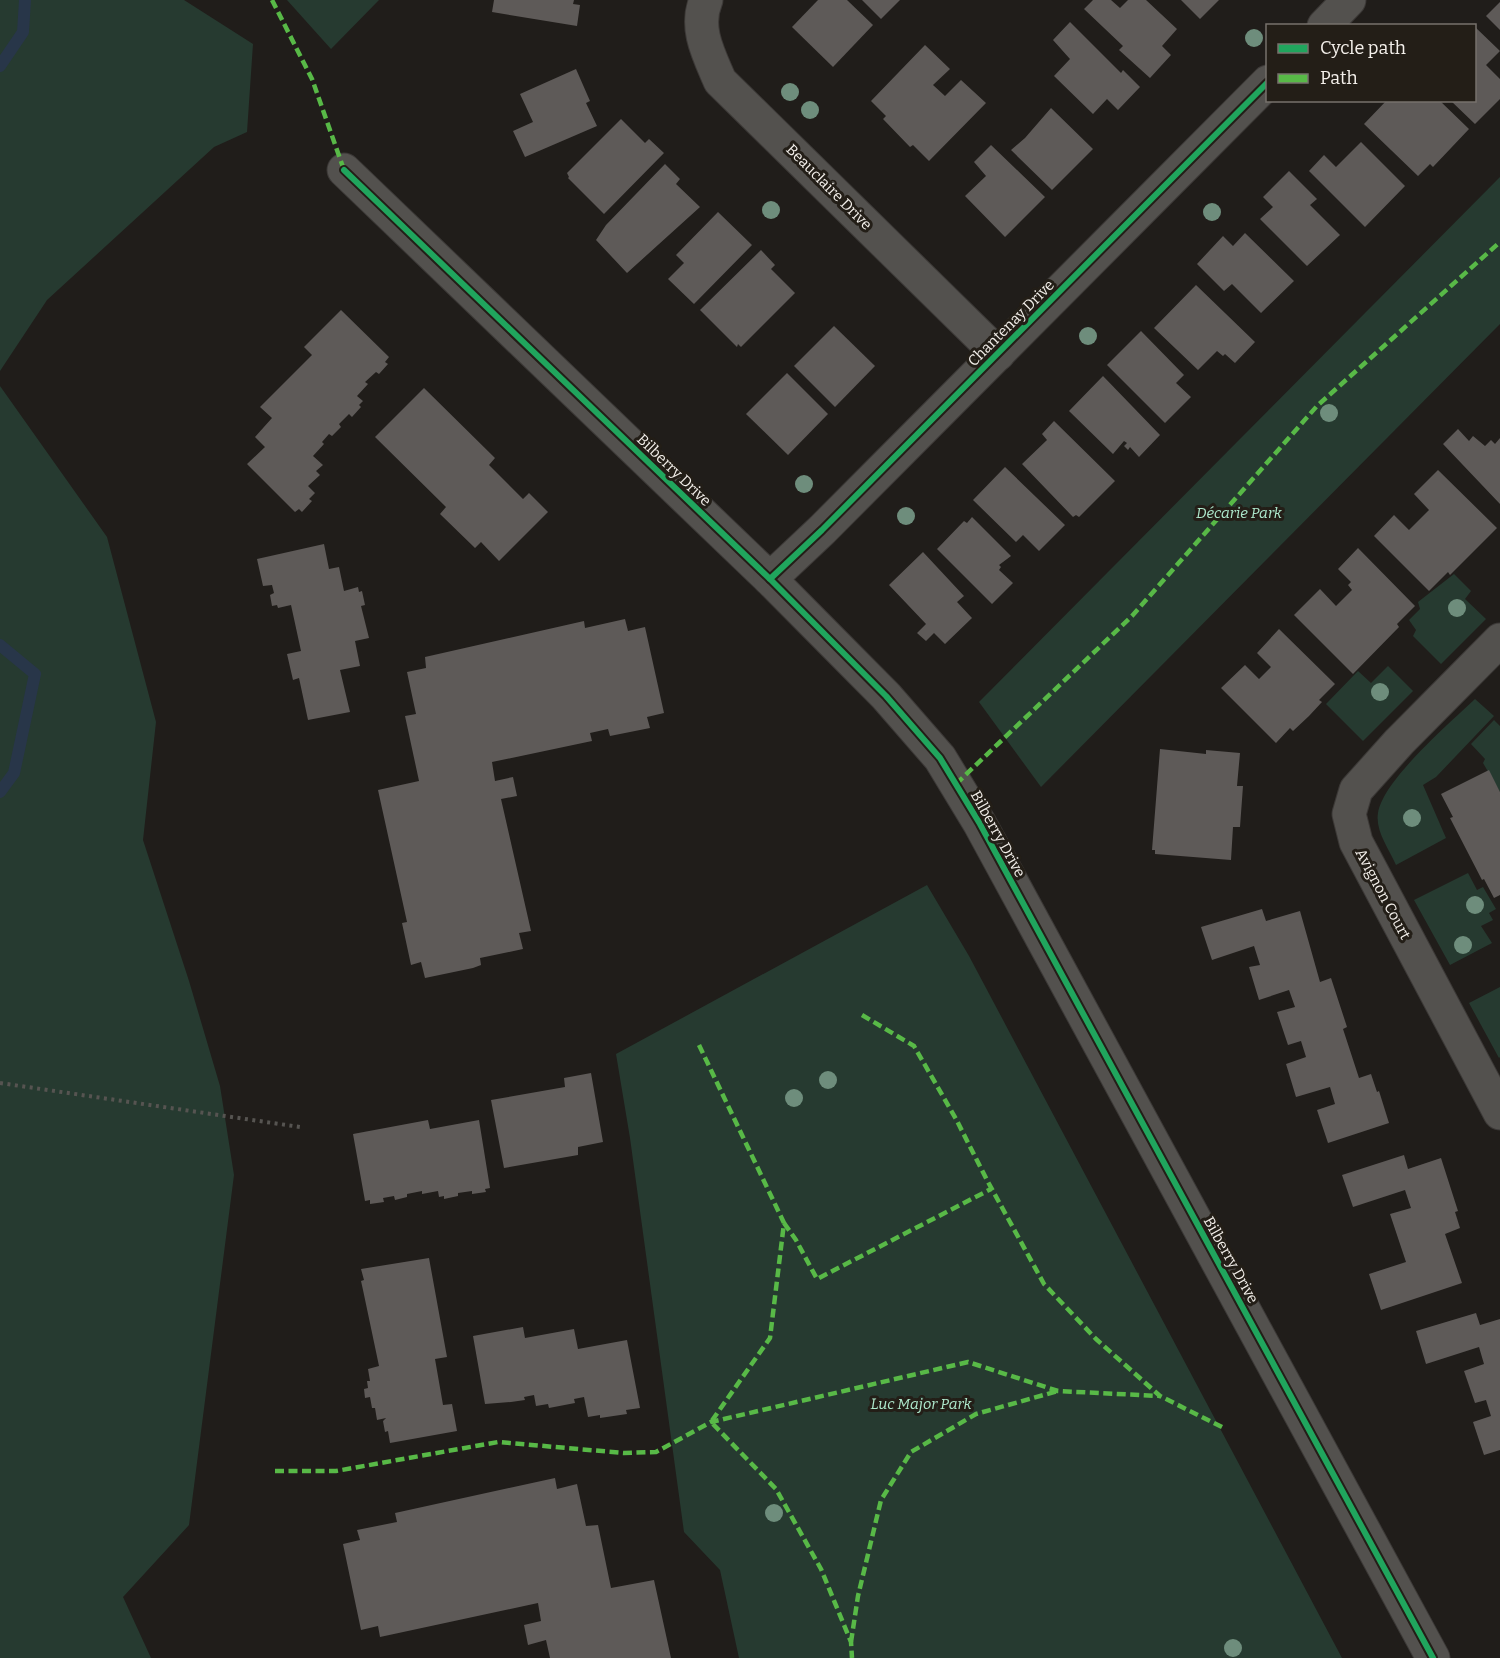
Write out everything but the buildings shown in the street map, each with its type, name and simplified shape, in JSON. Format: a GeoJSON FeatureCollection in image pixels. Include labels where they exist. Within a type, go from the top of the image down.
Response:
{"type":"FeatureCollection","features":[{"type":"Feature","properties":{"kind":"street","name":"Beauclaire Drive"},"geometry":{"type":"LineString","coordinates":[[706,0],[701,24],[702,34],[720,81],[998,354]]}},
{"type":"Feature","properties":{"kind":"street"},"geometry":{"type":"LineString","coordinates":[[1326,24],[1349,0]]}},
{"type":"Feature","properties":{"kind":"street","name":"Chantenay Drive"},"geometry":{"type":"LineString","coordinates":[[770,579],[831,522],[1266,84]]}},
{"type":"Feature","properties":{"kind":"street","name":"Bilberry Drive"},"geometry":{"type":"LineString","coordinates":[[344,170],[770,579],[886,696],[940,758],[980,824],[1433,1658]]}},
{"type":"Feature","properties":{"kind":"street","name":"Avignon Court"},"geometry":{"type":"LineString","coordinates":[[1500,640],[1356,789],[1349,814],[1356,842],[1500,1113]]}},
{"type":"Feature","properties":{"kind":"path"},"geometry":{"type":"LineString","coordinates":[[0,1083],[300,1127]]}},
{"type":"Feature","properties":{"kind":"green space"},"geometry":{"type":"Polygon","coordinates":[[[0,0],[184,0],[253,44],[247,132],[214,147],[47,300],[0,371],[0,0]]]}},
{"type":"Feature","properties":{"kind":"green space"},"geometry":{"type":"Polygon","coordinates":[[[287,0],[379,0],[331,49],[287,0]]]}},
{"type":"Feature","properties":{"kind":"green space","name":"Décarie Park"},"geometry":{"type":"Polygon","coordinates":[[[1500,177],[1500,324],[1041,787],[979,702],[1500,177]]]}},
{"type":"Feature","properties":{"kind":"green space"},"geometry":{"type":"Polygon","coordinates":[[[0,386],[107,537],[156,722],[143,840],[220,1086],[234,1175],[189,1525],[123,1597],[151,1658],[0,1658],[0,386]]]}},
{"type":"Feature","properties":{"kind":"green space"},"geometry":{"type":"Polygon","coordinates":[[[1454,574],[1471,591],[1465,599],[1486,619],[1441,664],[1413,636],[1416,630],[1409,620],[1420,609],[1418,602],[1454,574]]]}},
{"type":"Feature","properties":{"kind":"green space"},"geometry":{"type":"Polygon","coordinates":[[[1388,666],[1413,691],[1363,741],[1326,704],[1358,671],[1371,683],[1388,666]]]}},
{"type":"Feature","properties":{"kind":"green space"},"geometry":{"type":"Polygon","coordinates":[[[1475,699],[1494,716],[1436,777],[1423,785],[1446,838],[1396,865],[1383,840],[1379,826],[1378,813],[1383,800],[1404,769],[1475,699]]]}},
{"type":"Feature","properties":{"kind":"green space"},"geometry":{"type":"Polygon","coordinates":[[[1494,720],[1500,726],[1500,792],[1483,763],[1485,759],[1471,744],[1494,720]]]}},
{"type":"Feature","properties":{"kind":"green space"},"geometry":{"type":"Polygon","coordinates":[[[1468,873],[1477,890],[1483,887],[1496,909],[1489,913],[1493,920],[1481,926],[1492,943],[1450,965],[1414,900],[1468,873]]]}},
{"type":"Feature","properties":{"kind":"green space","name":"Luc Major Park"},"geometry":{"type":"Polygon","coordinates":[[[927,885],[969,956],[1342,1658],[739,1658],[720,1570],[684,1532],[630,1138],[616,1054],[927,885]]]}},
{"type":"Feature","properties":{"kind":"green space"},"geometry":{"type":"Polygon","coordinates":[[[1500,987],[1500,1057],[1499,1058],[1469,1003],[1500,987]]]}},
{"type":"Feature","properties":{"kind":"waterway"},"geometry":{"type":"LineString","coordinates":[[0,66],[23,32],[25,0]]}},
{"type":"Feature","properties":{"kind":"waterway"},"geometry":{"type":"LineString","coordinates":[[0,645],[35,674],[14,773],[0,792]]}},
{"type":"Feature","properties":{"kind":"marked path"},"geometry":{"type":"LineString","coordinates":[[272,0],[312,79],[344,170]]}},
{"type":"Feature","properties":{"kind":"marked path"},"geometry":{"type":"LineString","coordinates":[[956,784],[1132,616],[1317,406],[1500,242]]}},
{"type":"Feature","properties":{"kind":"marked path"},"geometry":{"type":"LineString","coordinates":[[862,1015],[914,1046],[956,1119],[1044,1284],[1096,1339],[1160,1396],[1226,1429]]}},
{"type":"Feature","properties":{"kind":"marked path"},"geometry":{"type":"LineString","coordinates":[[699,1045],[784,1223],[770,1338],[711,1422],[776,1489],[821,1569],[851,1642],[852,1658]]}},
{"type":"Feature","properties":{"kind":"marked path"},"geometry":{"type":"LineString","coordinates":[[784,1223],[817,1279],[991,1189]]}},
{"type":"Feature","properties":{"kind":"marked path"},"geometry":{"type":"LineString","coordinates":[[275,1471],[336,1471],[498,1442],[624,1453],[656,1452],[711,1422],[968,1362],[1058,1391],[1160,1396]]}},
{"type":"Feature","properties":{"kind":"marked path"},"geometry":{"type":"LineString","coordinates":[[851,1642],[858,1596],[881,1500],[911,1452],[976,1414],[1058,1391]]}},
{"type":"Feature","properties":{"kind":"cycle path"},"geometry":{"type":"LineString","coordinates":[[770,579],[822,530],[1266,84]]}},
{"type":"Feature","properties":{"kind":"cycle path"},"geometry":{"type":"LineString","coordinates":[[344,170],[770,579],[886,696],[940,758],[980,824],[1433,1658]]}}]}
